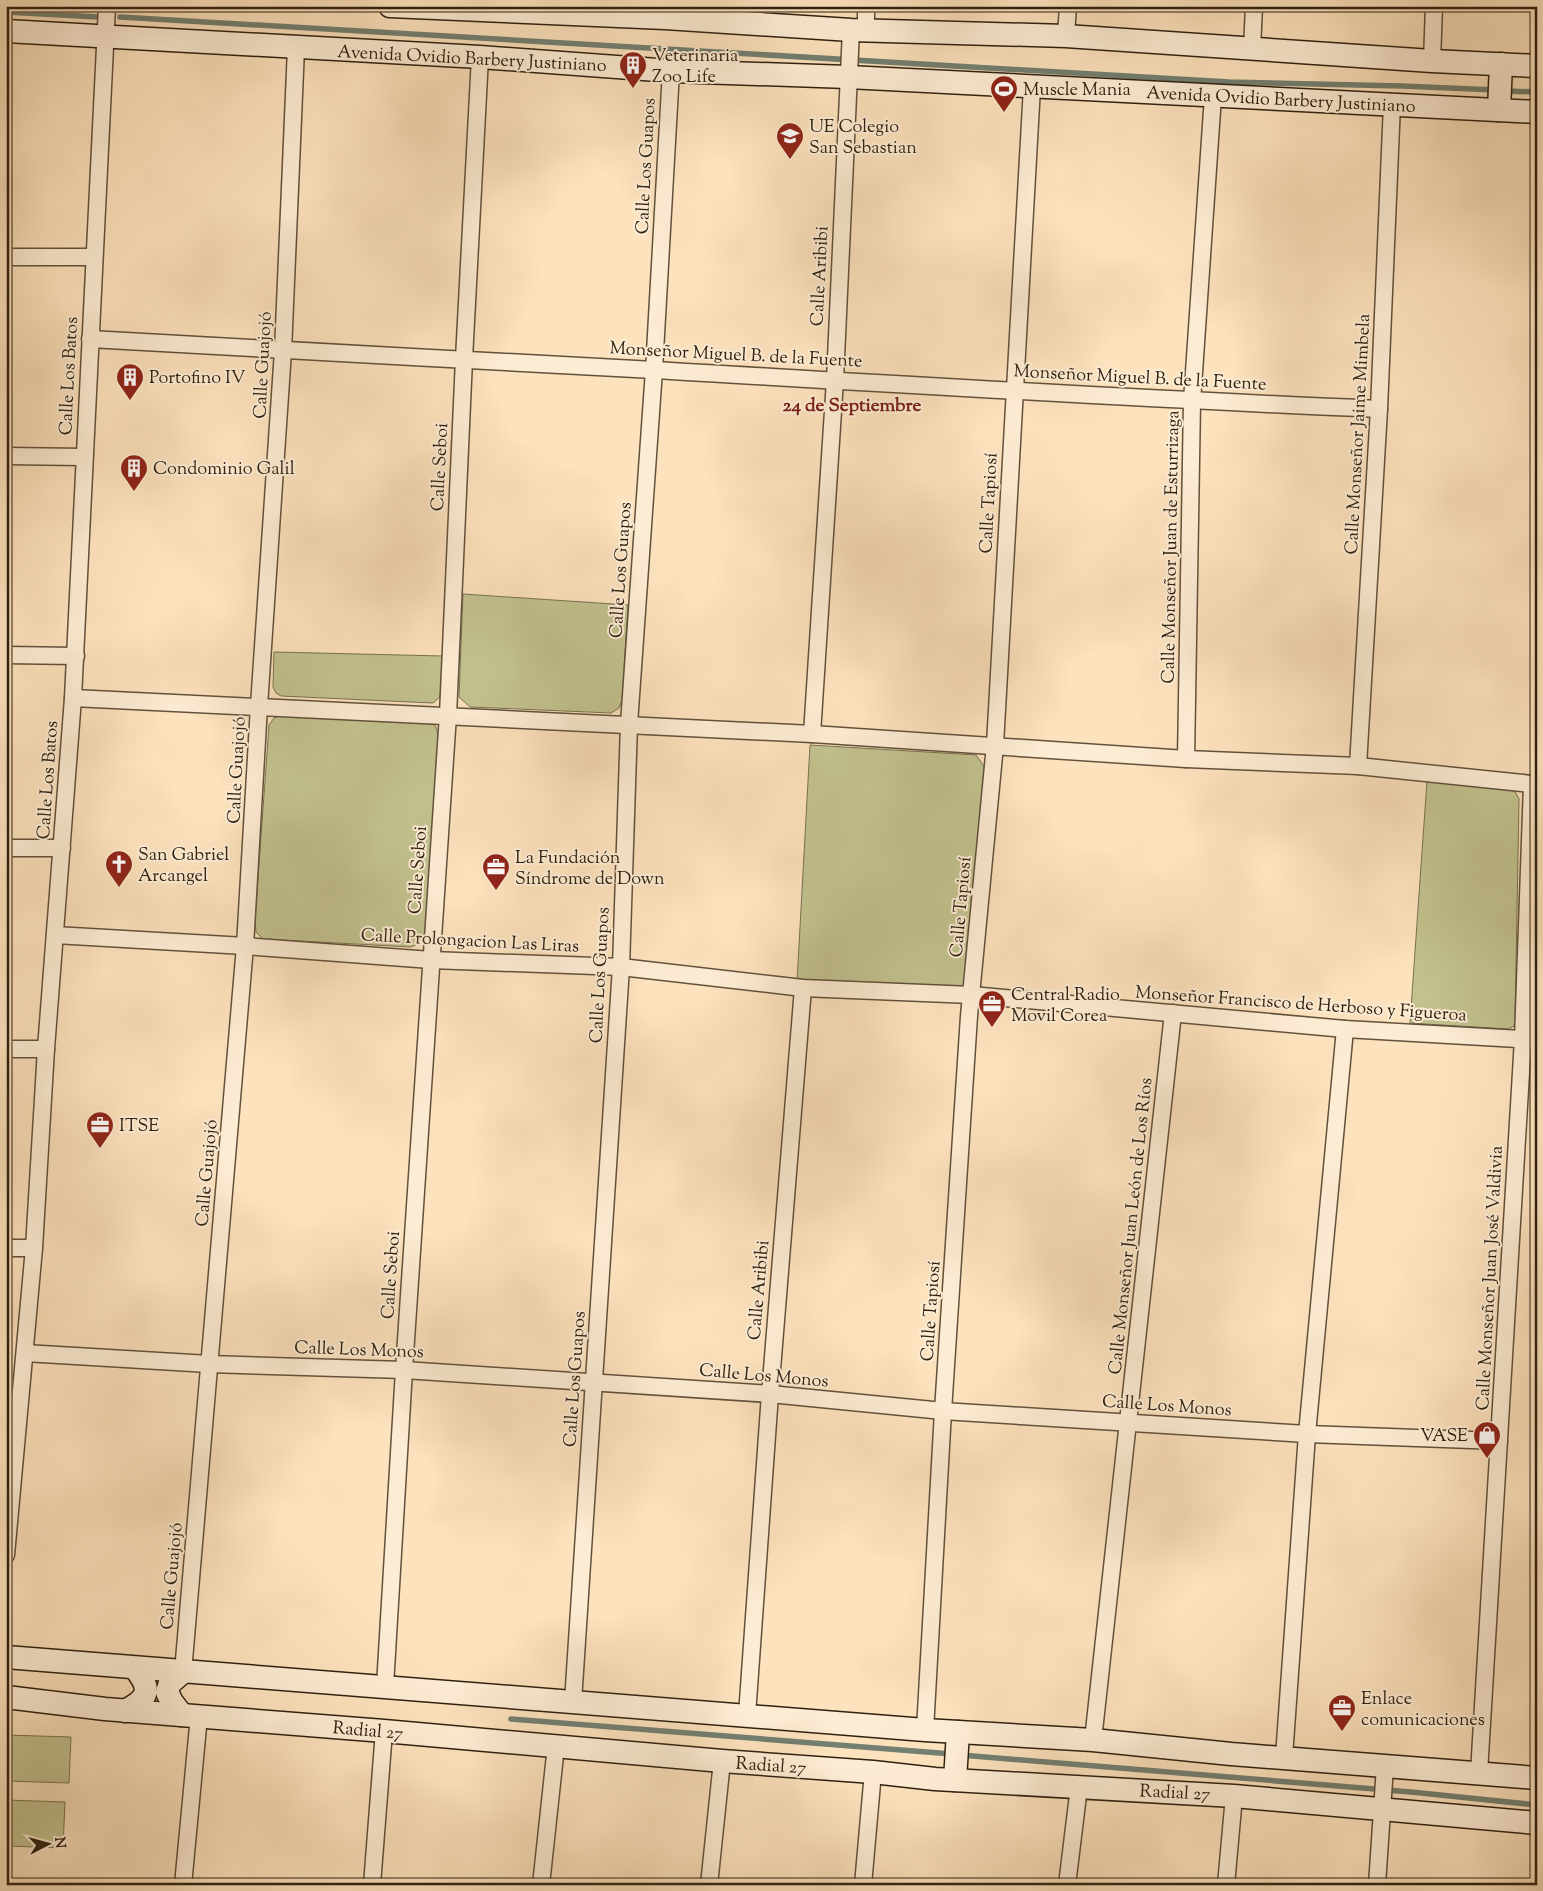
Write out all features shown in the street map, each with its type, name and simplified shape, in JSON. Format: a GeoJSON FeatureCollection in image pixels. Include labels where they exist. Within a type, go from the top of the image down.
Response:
{"type":"FeatureCollection","features":[{"type":"Feature","properties":{"kind":"street","name":"Calle Los Batos"},"geometry":{"type":"LineString","coordinates":[[6,1555],[12,1443],[25,1353],[34,1248],[46,1049],[76,656],[107,6]]}},
{"type":"Feature","properties":{"kind":"street"},"geometry":{"type":"LineString","coordinates":[[390,6],[665,12],[856,33],[1066,36],[1501,67],[1537,66]]}},
{"type":"Feature","properties":{"kind":"street","name":"Calle Aribibi"},"geometry":{"type":"LineString","coordinates":[[812,734],[835,380],[848,73],[856,33],[866,6]]}},
{"type":"Feature","properties":{"kind":"street"},"geometry":{"type":"LineString","coordinates":[[1066,36],[1068,6]]}},
{"type":"Feature","properties":{"kind":"street"},"geometry":{"type":"LineString","coordinates":[[1252,49],[1254,6]]}},
{"type":"Feature","properties":{"kind":"street"},"geometry":{"type":"LineString","coordinates":[[1432,61],[1434,6]]}},
{"type":"Feature","properties":{"kind":"street","name":"Avenida Ovidio Barbery Justiniano"},"geometry":{"type":"LineString","coordinates":[[6,31],[480,57],[670,71],[848,73],[1032,87],[1392,104],[1499,107],[1537,112]]}},
{"type":"Feature","properties":{"kind":"street","name":"Calle Guajojó"},"geometry":{"type":"LineString","coordinates":[[183,1672],[245,946],[283,351],[296,48]]}},
{"type":"Feature","properties":{"kind":"street","name":"Calle Seboi"},"geometry":{"type":"LineString","coordinates":[[385,1686],[404,1370],[448,716],[480,57]]}},
{"type":"Feature","properties":{"kind":"street"},"geometry":{"type":"LineString","coordinates":[[1499,107],[1501,67]]}},
{"type":"Feature","properties":{"kind":"street","name":"Calle Los Guapos"},"geometry":{"type":"LineString","coordinates":[[573,1702],[621,967],[629,724],[654,370],[670,71]]}},
{"type":"Feature","properties":{"kind":"street","name":"Calle Tapiosí"},"geometry":{"type":"LineString","coordinates":[[925,1730],[943,1411],[972,995],[996,745],[1032,87]]}},
{"type":"Feature","properties":{"kind":"street","name":"Calle Monseñor Juan de Esturrizaga"},"geometry":{"type":"LineString","coordinates":[[1186,759],[1192,401],[1213,96]]}},
{"type":"Feature","properties":{"kind":"street","name":"Calle Monseñor Jaime Mimbela"},"geometry":{"type":"LineString","coordinates":[[1358,766],[1379,409],[1392,104]]}},
{"type":"Feature","properties":{"kind":"street"},"geometry":{"type":"LineString","coordinates":[[6,256],[94,257]]}},
{"type":"Feature","properties":{"kind":"street","name":"Monseñor Miguel B. de la Fuente"},"geometry":{"type":"LineString","coordinates":[[90,339],[1192,401],[1379,409]]}},
{"type":"Feature","properties":{"kind":"street"},"geometry":{"type":"LineString","coordinates":[[6,456],[84,458]]}},
{"type":"Feature","properties":{"kind":"street"},"geometry":{"type":"LineString","coordinates":[[6,655],[76,656]]}},
{"type":"Feature","properties":{"kind":"street"},"geometry":{"type":"LineString","coordinates":[[73,698],[812,734],[1186,759],[1358,766],[1534,783]]}},
{"type":"Feature","properties":{"kind":"street","name":"Calle Monseñor Juan José Valdivia"},"geometry":{"type":"LineString","coordinates":[[1479,1773],[1500,1441],[1530,1040],[1534,783]]}},
{"type":"Feature","properties":{"kind":"street"},"geometry":{"type":"LineString","coordinates":[[6,848],[62,848]]}},
{"type":"Feature","properties":{"kind":"street","name":"Calle Prolongacion Las Liras"},"geometry":{"type":"LineString","coordinates":[[55,935],[245,946],[431,960],[621,967],[803,988],[972,995]]}},
{"type":"Feature","properties":{"kind":"street","name":"Calle Aribibi"},"geometry":{"type":"LineString","coordinates":[[747,1715],[770,1394],[803,988]]}},
{"type":"Feature","properties":{"kind":"street","name":"Monseñor Francisco de Herboso y Figueroa"},"geometry":{"type":"LineString","coordinates":[[972,995],[1345,1029],[1530,1040]]}},
{"type":"Feature","properties":{"kind":"street","name":"Calle Monseñor Juan León de Los Ríos"},"geometry":{"type":"LineString","coordinates":[[1093,1740],[1173,1014]]}},
{"type":"Feature","properties":{"kind":"street"},"geometry":{"type":"LineString","coordinates":[[1284,1757],[1307,1434],[1345,1029]]}},
{"type":"Feature","properties":{"kind":"street"},"geometry":{"type":"LineString","coordinates":[[6,1049],[46,1049]]}},
{"type":"Feature","properties":{"kind":"street"},"geometry":{"type":"LineString","coordinates":[[6,1248],[34,1248]]}},
{"type":"Feature","properties":{"kind":"street","name":"Calle Los Monos"},"geometry":{"type":"LineString","coordinates":[[25,1353],[209,1364],[404,1370],[770,1394],[943,1411],[1307,1434],[1500,1441]]}},
{"type":"Feature","properties":{"kind":"street"},"geometry":{"type":"LineString","coordinates":[[6,1657],[747,1715],[925,1730],[957,1737],[1093,1740],[1231,1754],[1284,1757],[1385,1769],[1479,1773],[1537,1778]]}},
{"type":"Feature","properties":{"kind":"street"},"geometry":{"type":"LineString","coordinates":[[125,1711],[139,1704],[146,1694],[144,1679],[135,1668]]}},
{"type":"Feature","properties":{"kind":"street"},"geometry":{"type":"LineString","coordinates":[[183,1672],[170,1683],[167,1692],[172,1702],[191,1715],[183,1885]]}},
{"type":"Feature","properties":{"kind":"street","name":"Radial 27"},"geometry":{"type":"LineString","coordinates":[[6,1697],[125,1711],[384,1731],[722,1761],[873,1772],[955,1773],[1079,1787],[1383,1802],[1537,1823]]}},
{"type":"Feature","properties":{"kind":"street"},"geometry":{"type":"LineString","coordinates":[[372,1885],[384,1731]]}},
{"type":"Feature","properties":{"kind":"street"},"geometry":{"type":"LineString","coordinates":[[955,1773],[957,1737]]}},
{"type":"Feature","properties":{"kind":"street"},"geometry":{"type":"LineString","coordinates":[[541,1885],[556,1746]]}},
{"type":"Feature","properties":{"kind":"street"},"geometry":{"type":"LineString","coordinates":[[710,1885],[722,1761]]}},
{"type":"Feature","properties":{"kind":"street"},"geometry":{"type":"LineString","coordinates":[[1377,1885],[1385,1769]]}},
{"type":"Feature","properties":{"kind":"street"},"geometry":{"type":"LineString","coordinates":[[863,1885],[873,1772]]}},
{"type":"Feature","properties":{"kind":"street"},"geometry":{"type":"LineString","coordinates":[[1067,1885],[1079,1787]]}},
{"type":"Feature","properties":{"kind":"street"},"geometry":{"type":"LineString","coordinates":[[1226,1885],[1234,1796]]}},
{"type":"Feature","properties":{"kind":"green space"},"geometry":{"type":"Polygon","coordinates":[[[463,594],[628,605],[622,700],[619,708],[611,713],[470,707],[459,697],[463,594]]]}},
{"type":"Feature","properties":{"kind":"green space"},"geometry":{"type":"Polygon","coordinates":[[[274,652],[443,656],[440,697],[433,703],[281,696],[276,693],[273,687],[274,652]]]}},
{"type":"Feature","properties":{"kind":"green space"},"geometry":{"type":"Polygon","coordinates":[[[282,715],[432,723],[436,727],[439,740],[426,935],[420,943],[411,947],[263,939],[256,932],[255,921],[269,725],[274,718],[282,715]]]}},
{"type":"Feature","properties":{"kind":"green space"},"geometry":{"type":"Polygon","coordinates":[[[810,745],[976,755],[984,766],[971,981],[964,988],[797,982],[810,745]]]}},
{"type":"Feature","properties":{"kind":"green space"},"geometry":{"type":"Polygon","coordinates":[[[1427,781],[1510,789],[1516,793],[1519,799],[1515,1021],[1514,1026],[1508,1029],[1410,1023],[1427,781]]]}},
{"type":"Feature","properties":{"kind":"green space"},"geometry":{"type":"Polygon","coordinates":[[[6,1735],[71,1737],[69,1783],[6,1781],[6,1735]]]}},
{"type":"Feature","properties":{"kind":"green space"},"geometry":{"type":"Polygon","coordinates":[[[6,1800],[65,1802],[63,1848],[6,1846],[6,1800]]]}},
{"type":"Feature","properties":{"kind":"waterway"},"geometry":{"type":"LineString","coordinates":[[6,12],[98,17]]}},
{"type":"Feature","properties":{"kind":"waterway"},"geometry":{"type":"LineString","coordinates":[[120,17],[1229,82],[1496,90]]}},
{"type":"Feature","properties":{"kind":"waterway"},"geometry":{"type":"LineString","coordinates":[[1505,91],[1537,92]]}},
{"type":"Feature","properties":{"kind":"waterway"},"geometry":{"type":"LineString","coordinates":[[511,1719],[952,1754]]}},
{"type":"Feature","properties":{"kind":"waterway"},"geometry":{"type":"LineString","coordinates":[[961,1755],[1411,1792],[1537,1805]]}},
{"type":"Feature","properties":{"kind":"place","name":"Veterinaria Zoo Life"},"geometry":{"type":"Point","coordinates":[633,89]}},
{"type":"Feature","properties":{"kind":"place","name":"Muscle Mania"},"geometry":{"type":"Point","coordinates":[1004,113]}},
{"type":"Feature","properties":{"kind":"place","name":"UE Colegio San Sebastian"},"geometry":{"type":"Point","coordinates":[790,160]}},
{"type":"Feature","properties":{"kind":"place","name":"Portofino IV"},"geometry":{"type":"Point","coordinates":[130,401]}},
{"type":"Feature","properties":{"kind":"place","name":"Condominio Galil"},"geometry":{"type":"Point","coordinates":[134,492]}},
{"type":"Feature","properties":{"kind":"place","name":"San Gabriel Arcangel"},"geometry":{"type":"Point","coordinates":[119,888]}},
{"type":"Feature","properties":{"kind":"place","name":"La Fundación Síndrome de Down"},"geometry":{"type":"Point","coordinates":[496,891]}},
{"type":"Feature","properties":{"kind":"place","name":"Central Radio Movil Corea"},"geometry":{"type":"Point","coordinates":[992,1028]}},
{"type":"Feature","properties":{"kind":"place","name":"ITSE"},"geometry":{"type":"Point","coordinates":[100,1149]}},
{"type":"Feature","properties":{"kind":"place","name":"VASE"},"geometry":{"type":"Point","coordinates":[1487,1459]}},
{"type":"Feature","properties":{"kind":"place","name":"Enlace comunicaciones"},"geometry":{"type":"Point","coordinates":[1342,1732]}},
{"type":"Feature","properties":{"kind":"district","name":"24 de Septiembre"},"geometry":{"type":"Point","coordinates":[852,404]}}]}
